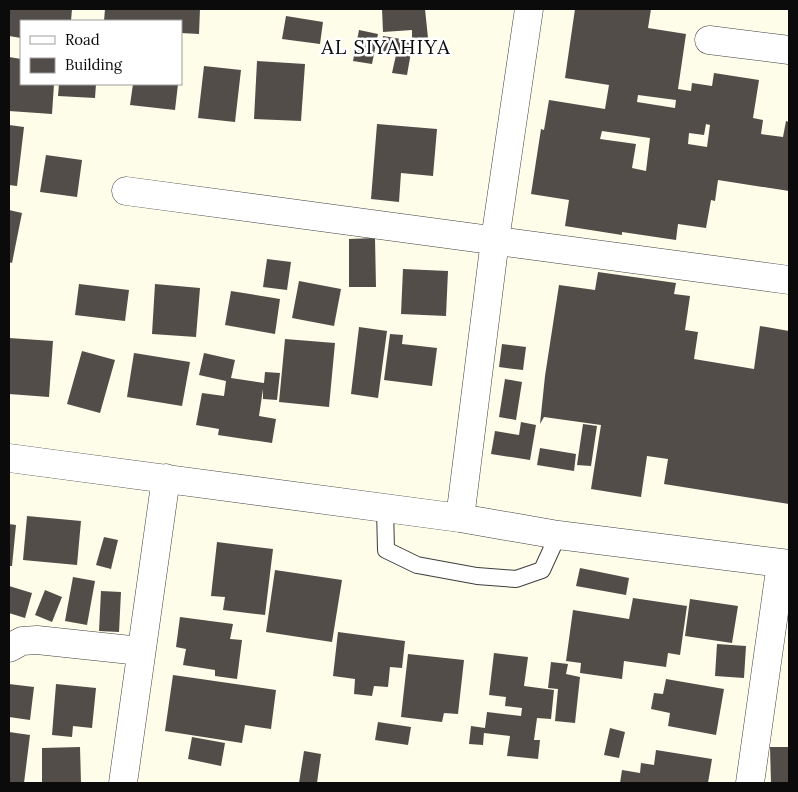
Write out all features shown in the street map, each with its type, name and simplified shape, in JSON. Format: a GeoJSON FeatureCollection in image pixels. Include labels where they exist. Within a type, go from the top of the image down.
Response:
{"type":"FeatureCollection","features":[{"type":"Feature","properties":{"kind":"street"},"geometry":{"type":"LineString","coordinates":[[460,518],[495,240],[529,9]]}},
{"type":"Feature","properties":{"kind":"street"},"geometry":{"type":"LineString","coordinates":[[710,40],[789,50]]}},
{"type":"Feature","properties":{"kind":"street"},"geometry":{"type":"LineString","coordinates":[[126,191],[789,280]]}},
{"type":"Feature","properties":{"kind":"street"},"geometry":{"type":"LineString","coordinates":[[9,458],[460,518],[558,535],[785,563],[750,783]]}},
{"type":"Feature","properties":{"kind":"street"},"geometry":{"type":"LineString","coordinates":[[123,783],[140,651],[166,478]]}},
{"type":"Feature","properties":{"kind":"street"},"geometry":{"type":"LineString","coordinates":[[9,648],[22,641],[37,640],[140,651]]}},
{"type":"Feature","properties":{"kind":"lane"},"geometry":{"type":"LineString","coordinates":[[385,509],[386,550],[417,565],[477,576],[516,579],[542,570],[558,535]]}},
{"type":"Feature","properties":{"kind":"building"},"geometry":{"type":"Polygon","coordinates":[[[9,9],[72,9],[71,20],[20,20],[20,38],[9,36],[9,9]]]}},
{"type":"Feature","properties":{"kind":"building"},"geometry":{"type":"Polygon","coordinates":[[[105,9],[200,9],[199,34],[182,33],[182,20],[104,20],[105,9]]]}},
{"type":"Feature","properties":{"kind":"building"},"geometry":{"type":"Polygon","coordinates":[[[382,9],[425,9],[428,38],[412,39],[412,30],[383,32],[382,9]]]}},
{"type":"Feature","properties":{"kind":"building"},"geometry":{"type":"Polygon","coordinates":[[[575,9],[651,9],[648,28],[686,34],[678,89],[691,91],[692,83],[712,86],[714,73],[759,80],[753,118],[763,120],[761,134],[783,137],[786,121],[789,122],[789,191],[718,180],[715,201],[711,200],[706,228],[678,224],[676,240],[622,232],[622,235],[565,226],[569,200],[531,194],[541,129],[544,130],[549,100],[605,109],[609,85],[565,78],[575,9]],[[638,95],[637,102],[675,108],[676,100],[638,95]],[[706,124],[704,135],[689,133],[688,144],[707,147],[710,125],[706,124]],[[602,131],[600,139],[636,144],[632,168],[646,171],[650,138],[602,131]]]}},
{"type":"Feature","properties":{"kind":"building"},"geometry":{"type":"Polygon","coordinates":[[[286,16],[323,22],[320,44],[282,39],[286,16]]]}},
{"type":"Feature","properties":{"kind":"building"},"geometry":{"type":"Polygon","coordinates":[[[359,30],[378,34],[372,64],[353,61],[359,30]]]}},
{"type":"Feature","properties":{"kind":"building"},"geometry":{"type":"Polygon","coordinates":[[[383,36],[413,41],[407,75],[392,73],[396,55],[380,52],[383,36]]]}},
{"type":"Feature","properties":{"kind":"building"},"geometry":{"type":"Polygon","coordinates":[[[9,57],[20,59],[20,85],[54,85],[52,114],[9,111],[9,57]]]}},
{"type":"Feature","properties":{"kind":"building"},"geometry":{"type":"Polygon","coordinates":[[[257,61],[305,64],[301,121],[254,119],[257,61]]]}},
{"type":"Feature","properties":{"kind":"building"},"geometry":{"type":"Polygon","coordinates":[[[204,66],[241,70],[235,122],[198,118],[204,66]]]}},
{"type":"Feature","properties":{"kind":"building"},"geometry":{"type":"Polygon","coordinates":[[[59,85],[96,85],[95,98],[58,96],[59,85]]]}},
{"type":"Feature","properties":{"kind":"building"},"geometry":{"type":"Polygon","coordinates":[[[133,85],[178,85],[175,110],[130,105],[133,85]]]}},
{"type":"Feature","properties":{"kind":"building"},"geometry":{"type":"Polygon","coordinates":[[[377,124],[437,129],[433,176],[401,173],[399,202],[371,199],[377,124]]]}},
{"type":"Feature","properties":{"kind":"building"},"geometry":{"type":"Polygon","coordinates":[[[9,125],[24,127],[17,186],[9,185],[9,125]]]}},
{"type":"Feature","properties":{"kind":"building"},"geometry":{"type":"Polygon","coordinates":[[[46,155],[82,160],[77,197],[40,192],[46,155]]]}},
{"type":"Feature","properties":{"kind":"building"},"geometry":{"type":"Polygon","coordinates":[[[9,210],[22,213],[12,263],[9,262],[9,210]]]}},
{"type":"Feature","properties":{"kind":"building"},"geometry":{"type":"Polygon","coordinates":[[[375,238],[376,287],[349,287],[349,239],[375,238]]]}},
{"type":"Feature","properties":{"kind":"building"},"geometry":{"type":"Polygon","coordinates":[[[267,259],[291,262],[287,290],[263,287],[267,259]]]}},
{"type":"Feature","properties":{"kind":"building"},"geometry":{"type":"Polygon","coordinates":[[[403,269],[448,271],[446,316],[401,314],[403,269]]]}},
{"type":"Feature","properties":{"kind":"building"},"geometry":{"type":"Polygon","coordinates":[[[598,272],[676,283],[674,294],[690,296],[685,330],[698,332],[694,359],[754,369],[760,326],[789,331],[789,504],[664,484],[668,459],[647,456],[641,497],[591,489],[601,425],[544,417],[540,424],[545,376],[559,285],[595,290],[598,272]]]}},
{"type":"Feature","properties":{"kind":"building"},"geometry":{"type":"Polygon","coordinates":[[[299,281],[341,289],[334,326],[292,318],[299,281]]]}},
{"type":"Feature","properties":{"kind":"building"},"geometry":{"type":"Polygon","coordinates":[[[79,284],[129,290],[125,321],[75,315],[79,284]]]}},
{"type":"Feature","properties":{"kind":"building"},"geometry":{"type":"Polygon","coordinates":[[[155,284],[200,288],[196,337],[152,334],[155,284]]]}},
{"type":"Feature","properties":{"kind":"building"},"geometry":{"type":"Polygon","coordinates":[[[231,291],[280,299],[275,334],[225,325],[231,291]]]}},
{"type":"Feature","properties":{"kind":"building"},"geometry":{"type":"Polygon","coordinates":[[[359,327],[387,331],[378,398],[351,394],[359,327]]]}},
{"type":"Feature","properties":{"kind":"building"},"geometry":{"type":"Polygon","coordinates":[[[390,334],[403,335],[402,344],[437,348],[432,386],[384,380],[390,334]]]}},
{"type":"Feature","properties":{"kind":"building"},"geometry":{"type":"Polygon","coordinates":[[[9,338],[53,341],[49,397],[9,394],[9,338]]]}},
{"type":"Feature","properties":{"kind":"building"},"geometry":{"type":"Polygon","coordinates":[[[285,339],[335,343],[329,407],[279,402],[285,339]]]}},
{"type":"Feature","properties":{"kind":"building"},"geometry":{"type":"Polygon","coordinates":[[[502,344],[526,347],[523,370],[499,367],[502,344]]]}},
{"type":"Feature","properties":{"kind":"building"},"geometry":{"type":"Polygon","coordinates":[[[82,351],[115,360],[100,413],[67,404],[82,351]]]}},
{"type":"Feature","properties":{"kind":"building"},"geometry":{"type":"Polygon","coordinates":[[[134,353],[190,362],[182,406],[127,397],[134,353]]]}},
{"type":"Feature","properties":{"kind":"building"},"geometry":{"type":"Polygon","coordinates":[[[204,353],[235,360],[231,378],[264,383],[265,372],[280,373],[277,400],[263,399],[263,389],[259,416],[276,419],[272,443],[218,435],[219,429],[196,425],[202,393],[224,396],[226,381],[199,375],[204,353]]]}},
{"type":"Feature","properties":{"kind":"building"},"geometry":{"type":"Polygon","coordinates":[[[505,379],[522,382],[516,420],[499,417],[505,379]]]}},
{"type":"Feature","properties":{"kind":"building"},"geometry":{"type":"Polygon","coordinates":[[[521,422],[536,425],[530,460],[491,454],[495,431],[519,435],[521,422]]]}},
{"type":"Feature","properties":{"kind":"building"},"geometry":{"type":"Polygon","coordinates":[[[583,424],[597,426],[591,466],[577,465],[583,424]]]}},
{"type":"Feature","properties":{"kind":"building"},"geometry":{"type":"Polygon","coordinates":[[[540,448],[576,454],[574,471],[537,465],[540,448]]]}},
{"type":"Feature","properties":{"kind":"building"},"geometry":{"type":"Polygon","coordinates":[[[27,516],[81,521],[77,565],[23,560],[27,516]]]}},
{"type":"Feature","properties":{"kind":"building"},"geometry":{"type":"Polygon","coordinates":[[[9,524],[16,525],[12,566],[9,566],[9,524]]]}},
{"type":"Feature","properties":{"kind":"building"},"geometry":{"type":"Polygon","coordinates":[[[104,537],[118,540],[111,569],[96,565],[104,537]]]}},
{"type":"Feature","properties":{"kind":"building"},"geometry":{"type":"Polygon","coordinates":[[[217,542],[273,549],[265,615],[223,610],[225,597],[211,596],[217,542]]]}},
{"type":"Feature","properties":{"kind":"building"},"geometry":{"type":"Polygon","coordinates":[[[580,568],[629,578],[626,595],[576,586],[580,568]]]}},
{"type":"Feature","properties":{"kind":"building"},"geometry":{"type":"Polygon","coordinates":[[[275,570],[342,580],[332,642],[266,632],[275,570]]]}},
{"type":"Feature","properties":{"kind":"building"},"geometry":{"type":"Polygon","coordinates":[[[73,577],[95,581],[87,625],[65,621],[73,577]]]}},
{"type":"Feature","properties":{"kind":"building"},"geometry":{"type":"Polygon","coordinates":[[[9,586],[32,593],[25,618],[9,613],[9,586]]]}},
{"type":"Feature","properties":{"kind":"building"},"geometry":{"type":"Polygon","coordinates":[[[45,590],[62,597],[52,622],[35,615],[45,590]]]}},
{"type":"Feature","properties":{"kind":"building"},"geometry":{"type":"Polygon","coordinates":[[[101,591],[121,592],[119,632],[99,631],[101,591]]]}},
{"type":"Feature","properties":{"kind":"building"},"geometry":{"type":"Polygon","coordinates":[[[633,598],[687,606],[680,655],[668,653],[666,667],[624,661],[622,679],[580,673],[581,663],[566,661],[573,610],[629,619],[633,598]]]}},
{"type":"Feature","properties":{"kind":"building"},"geometry":{"type":"Polygon","coordinates":[[[690,599],[738,606],[732,643],[685,636],[690,599]]]}},
{"type":"Feature","properties":{"kind":"building"},"geometry":{"type":"Polygon","coordinates":[[[180,617],[233,624],[230,639],[242,640],[237,679],[215,676],[215,670],[183,665],[186,649],[176,647],[180,617]]]}},
{"type":"Feature","properties":{"kind":"building"},"geometry":{"type":"Polygon","coordinates":[[[338,632],[405,641],[402,668],[390,667],[388,687],[374,686],[372,696],[354,694],[355,679],[333,676],[338,632]]]}},
{"type":"Feature","properties":{"kind":"building"},"geometry":{"type":"Polygon","coordinates":[[[717,644],[746,646],[744,678],[715,676],[717,644]]]}},
{"type":"Feature","properties":{"kind":"building"},"geometry":{"type":"Polygon","coordinates":[[[494,653],[528,657],[524,686],[554,690],[551,719],[537,718],[534,740],[540,740],[538,759],[507,756],[510,736],[484,733],[483,745],[469,744],[471,726],[485,728],[487,712],[521,716],[522,708],[505,706],[506,697],[489,695],[494,653]]]}},
{"type":"Feature","properties":{"kind":"building"},"geometry":{"type":"Polygon","coordinates":[[[408,654],[464,660],[458,714],[444,713],[442,722],[401,717],[408,654]]]}},
{"type":"Feature","properties":{"kind":"building"},"geometry":{"type":"Polygon","coordinates":[[[551,662],[568,664],[566,674],[580,677],[575,723],[555,721],[558,689],[548,688],[551,662]]]}},
{"type":"Feature","properties":{"kind":"building"},"geometry":{"type":"Polygon","coordinates":[[[173,675],[276,690],[271,729],[245,725],[242,743],[165,731],[173,675]]]}},
{"type":"Feature","properties":{"kind":"building"},"geometry":{"type":"Polygon","coordinates":[[[666,679],[724,689],[716,735],[668,726],[670,713],[651,709],[654,693],[663,694],[666,679]]]}},
{"type":"Feature","properties":{"kind":"building"},"geometry":{"type":"Polygon","coordinates":[[[9,684],[34,687],[30,720],[9,717],[9,684]]]}},
{"type":"Feature","properties":{"kind":"building"},"geometry":{"type":"Polygon","coordinates":[[[56,684],[96,688],[92,728],[73,726],[72,737],[52,735],[56,684]]]}},
{"type":"Feature","properties":{"kind":"building"},"geometry":{"type":"Polygon","coordinates":[[[378,722],[411,727],[408,745],[375,740],[378,722]]]}},
{"type":"Feature","properties":{"kind":"building"},"geometry":{"type":"Polygon","coordinates":[[[610,728],[625,732],[619,758],[604,755],[610,728]]]}},
{"type":"Feature","properties":{"kind":"building"},"geometry":{"type":"Polygon","coordinates":[[[9,732],[30,735],[24,783],[9,783],[9,732]]]}},
{"type":"Feature","properties":{"kind":"building"},"geometry":{"type":"Polygon","coordinates":[[[192,737],[225,743],[221,766],[188,759],[192,737]]]}},
{"type":"Feature","properties":{"kind":"building"},"geometry":{"type":"Polygon","coordinates":[[[80,747],[81,783],[42,783],[42,748],[80,747]]]}},
{"type":"Feature","properties":{"kind":"building"},"geometry":{"type":"Polygon","coordinates":[[[770,747],[789,747],[789,783],[771,783],[770,747]]]}},
{"type":"Feature","properties":{"kind":"building"},"geometry":{"type":"Polygon","coordinates":[[[656,750],[712,759],[708,783],[620,783],[622,770],[640,773],[641,763],[654,765],[656,750]]]}},
{"type":"Feature","properties":{"kind":"building"},"geometry":{"type":"Polygon","coordinates":[[[304,751],[321,754],[317,783],[299,783],[304,751]]]}},
{"type":"Feature","properties":{"kind":"district","name":"AL SIYAHIYA"},"geometry":{"type":"Point","coordinates":[386,47]}}]}
